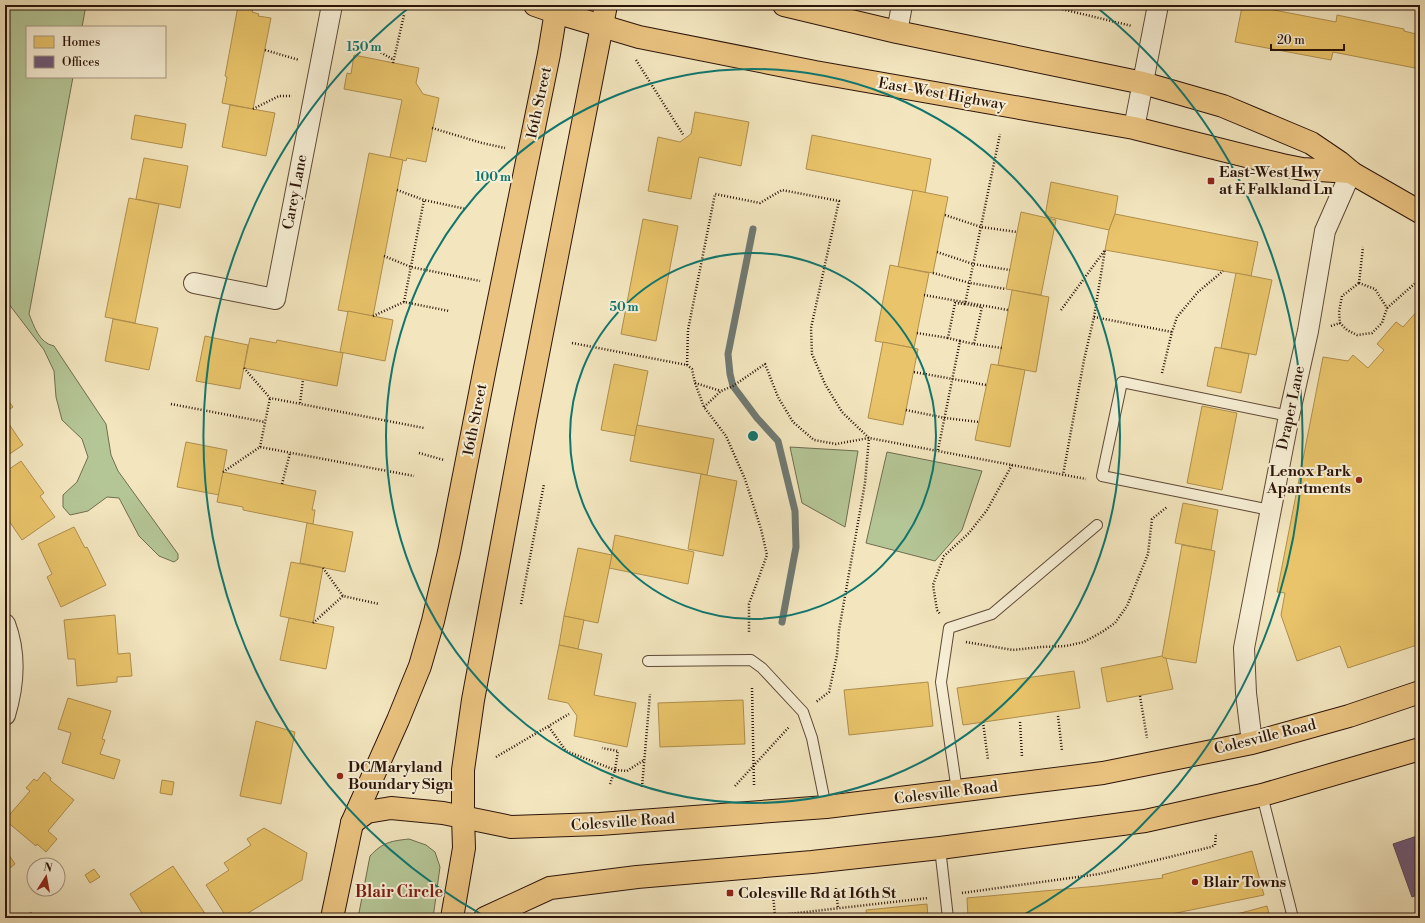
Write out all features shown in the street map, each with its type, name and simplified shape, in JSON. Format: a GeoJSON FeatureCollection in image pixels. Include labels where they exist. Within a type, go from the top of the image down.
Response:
{"type":"FeatureCollection","features":[{"type":"Feature","properties":{"kind":"main road"},"geometry":{"type":"LineString","coordinates":[[452,918],[464,848],[463,770],[474,693],[525,420],[606,5]]}},
{"type":"Feature","properties":{"kind":"main road","name":"East-West Highway"},"geometry":{"type":"LineString","coordinates":[[784,5],[897,32],[1143,83],[1223,106],[1311,143],[1351,172],[1420,212]]}},
{"type":"Feature","properties":{"kind":"main road","name":"East-West Highway"},"geometry":{"type":"LineString","coordinates":[[549,8],[639,37],[815,72],[1134,128],[1282,165],[1314,170],[1351,172]]}},
{"type":"Feature","properties":{"kind":"main road","name":"16th Street"},"geometry":{"type":"LineString","coordinates":[[352,823],[398,720],[420,666],[433,620],[449,552],[549,54],[549,8]]}},
{"type":"Feature","properties":{"kind":"main road","name":"Colesville Road"},"geometry":{"type":"LineString","coordinates":[[463,817],[511,827],[600,824],[826,807],[1103,773],[1252,743],[1349,716],[1420,692]]}},
{"type":"Feature","properties":{"kind":"main road"},"geometry":{"type":"LineString","coordinates":[[485,918],[550,888],[637,877],[812,862],[940,848],[1145,821],[1262,795],[1420,749]]}},
{"type":"Feature","properties":{"kind":"main road"},"geometry":{"type":"LineString","coordinates":[[332,918],[352,823],[367,812],[391,808],[463,817]]}},
{"type":"Feature","properties":{"kind":"street","name":"Carey Lane"},"geometry":{"type":"LineString","coordinates":[[194,283],[275,299],[332,5]]}},
{"type":"Feature","properties":{"kind":"street"},"geometry":{"type":"LineString","coordinates":[[897,32],[902,5]]}},
{"type":"Feature","properties":{"kind":"street"},"geometry":{"type":"LineString","coordinates":[[1134,128],[1158,5]]}},
{"type":"Feature","properties":{"kind":"street","name":"Draper Lane"},"geometry":{"type":"LineString","coordinates":[[1252,743],[1246,693],[1244,648],[1270,510],[1308,331],[1325,231],[1351,172]]}},
{"type":"Feature","properties":{"kind":"street"},"geometry":{"type":"LineString","coordinates":[[5,624],[10,637],[13,658],[10,700],[5,715]]}},
{"type":"Feature","properties":{"kind":"lane"},"geometry":{"type":"LineString","coordinates":[[1270,510],[1102,476],[1122,382],[1160,391],[1289,416]]}},
{"type":"Feature","properties":{"kind":"lane"},"geometry":{"type":"LineString","coordinates":[[957,791],[941,682],[949,628],[992,614],[1098,525]]}},
{"type":"Feature","properties":{"kind":"lane"},"geometry":{"type":"LineString","coordinates":[[648,661],[751,660],[762,668],[803,712],[812,738],[826,807]]}},
{"type":"Feature","properties":{"kind":"lane"},"geometry":{"type":"LineString","coordinates":[[1262,795],[1293,918]]}},
{"type":"Feature","properties":{"kind":"lane"},"geometry":{"type":"LineString","coordinates":[[940,848],[948,918]]}},
{"type":"Feature","properties":{"kind":"path"},"geometry":{"type":"LineString","coordinates":[[1045,5],[1133,26]]}},
{"type":"Feature","properties":{"kind":"path"},"geometry":{"type":"LineString","coordinates":[[322,54],[361,44],[371,47],[393,61],[404,15]]}},
{"type":"Feature","properties":{"kind":"path"},"geometry":{"type":"LineString","coordinates":[[265,50],[302,61]]}},
{"type":"Feature","properties":{"kind":"path"},"geometry":{"type":"LineString","coordinates":[[636,60],[684,136]]}},
{"type":"Feature","properties":{"kind":"path"},"geometry":{"type":"LineString","coordinates":[[254,109],[279,96],[295,97]]}},
{"type":"Feature","properties":{"kind":"path"},"geometry":{"type":"LineString","coordinates":[[432,128],[482,143],[510,149]]}},
{"type":"Feature","properties":{"kind":"path"},"geometry":{"type":"LineString","coordinates":[[966,303],[1000,134]]}},
{"type":"Feature","properties":{"kind":"path"},"geometry":{"type":"LineString","coordinates":[[397,190],[424,200],[466,209]]}},
{"type":"Feature","properties":{"kind":"path"},"geometry":{"type":"LineString","coordinates":[[687,365],[688,330],[715,194],[760,202],[782,190],[839,201],[811,328],[812,354],[825,384],[842,412],[869,438]]}},
{"type":"Feature","properties":{"kind":"path"},"geometry":{"type":"LineString","coordinates":[[404,302],[424,200]]}},
{"type":"Feature","properties":{"kind":"path"},"geometry":{"type":"LineString","coordinates":[[944,215],[981,227],[1017,232]]}},
{"type":"Feature","properties":{"kind":"path"},"geometry":{"type":"LineString","coordinates":[[1363,247],[1359,283],[1342,296],[1339,312],[1340,324],[1347,330],[1357,335],[1372,332],[1382,323],[1387,308],[1420,279]]}},
{"type":"Feature","properties":{"kind":"path"},"geometry":{"type":"LineString","coordinates":[[1061,310],[1105,250],[1094,317],[1084,360],[1063,475]]}},
{"type":"Feature","properties":{"kind":"path"},"geometry":{"type":"LineString","coordinates":[[937,252],[973,264],[1010,270]]}},
{"type":"Feature","properties":{"kind":"path"},"geometry":{"type":"LineString","coordinates":[[384,256],[411,267],[482,282]]}},
{"type":"Feature","properties":{"kind":"path"},"geometry":{"type":"LineString","coordinates":[[1160,391],[1161,375],[1177,317],[1198,292],[1223,271]]}},
{"type":"Feature","properties":{"kind":"path"},"geometry":{"type":"LineString","coordinates":[[933,273],[970,283],[1006,289]]}},
{"type":"Feature","properties":{"kind":"path"},"geometry":{"type":"LineString","coordinates":[[1359,283],[1375,289],[1387,308]]}},
{"type":"Feature","properties":{"kind":"path"},"geometry":{"type":"LineString","coordinates":[[924,294],[982,307],[974,344]]}},
{"type":"Feature","properties":{"kind":"path"},"geometry":{"type":"LineString","coordinates":[[372,316],[404,302],[449,311]]}},
{"type":"Feature","properties":{"kind":"path"},"geometry":{"type":"LineString","coordinates":[[948,338],[955,303],[966,303],[1008,310]]}},
{"type":"Feature","properties":{"kind":"path"},"geometry":{"type":"LineString","coordinates":[[1094,317],[1172,332]]}},
{"type":"Feature","properties":{"kind":"path"},"geometry":{"type":"LineString","coordinates":[[917,332],[974,344],[1002,348]]}},
{"type":"Feature","properties":{"kind":"path"},"geometry":{"type":"LineString","coordinates":[[938,450],[960,341]]}},
{"type":"Feature","properties":{"kind":"path"},"geometry":{"type":"LineString","coordinates":[[572,343],[687,365],[692,369],[695,384],[704,407],[726,436],[746,479],[767,555],[749,604],[749,632]]}},
{"type":"Feature","properties":{"kind":"path"},"geometry":{"type":"LineString","coordinates":[[704,407],[721,392],[733,386],[765,364],[778,397],[793,422],[814,440],[836,444],[869,438],[1012,465],[987,510],[969,533],[944,556],[934,585],[937,610]]}},
{"type":"Feature","properties":{"kind":"path"},"geometry":{"type":"LineString","coordinates":[[244,368],[270,398],[424,428]]}},
{"type":"Feature","properties":{"kind":"path"},"geometry":{"type":"LineString","coordinates":[[914,372],[986,385]]}},
{"type":"Feature","properties":{"kind":"path"},"geometry":{"type":"LineString","coordinates":[[300,403],[303,380]]}},
{"type":"Feature","properties":{"kind":"path"},"geometry":{"type":"LineString","coordinates":[[695,384],[721,392]]}},
{"type":"Feature","properties":{"kind":"path"},"geometry":{"type":"LineString","coordinates":[[223,472],[260,447],[270,398]]}},
{"type":"Feature","properties":{"kind":"path"},"geometry":{"type":"LineString","coordinates":[[171,404],[265,422]]}},
{"type":"Feature","properties":{"kind":"path"},"geometry":{"type":"LineString","coordinates":[[906,410],[945,418],[979,422]]}},
{"type":"Feature","properties":{"kind":"path"},"geometry":{"type":"LineString","coordinates":[[830,692],[837,655],[838,630],[865,483],[869,438]]}},
{"type":"Feature","properties":{"kind":"path"},"geometry":{"type":"LineString","coordinates":[[260,447],[414,476]]}},
{"type":"Feature","properties":{"kind":"path"},"geometry":{"type":"LineString","coordinates":[[282,484],[290,453]]}},
{"type":"Feature","properties":{"kind":"path"},"geometry":{"type":"LineString","coordinates":[[521,604],[544,484]]}},
{"type":"Feature","properties":{"kind":"path"},"geometry":{"type":"LineString","coordinates":[[948,639],[1013,650],[1066,646],[1084,642],[1102,632],[1115,623],[1127,606],[1148,554],[1152,519],[1168,506]]}},
{"type":"Feature","properties":{"kind":"path"},"geometry":{"type":"LineString","coordinates":[[323,568],[343,596],[379,604]]}},
{"type":"Feature","properties":{"kind":"path"},"geometry":{"type":"LineString","coordinates":[[313,623],[343,596]]}},
{"type":"Feature","properties":{"kind":"path"},"geometry":{"type":"LineString","coordinates":[[752,688],[754,785]]}},
{"type":"Feature","properties":{"kind":"path"},"geometry":{"type":"LineString","coordinates":[[642,787],[650,694]]}},
{"type":"Feature","properties":{"kind":"path"},"geometry":{"type":"LineString","coordinates":[[1140,696],[1147,738]]}},
{"type":"Feature","properties":{"kind":"path"},"geometry":{"type":"LineString","coordinates":[[735,786],[803,712]]}},
{"type":"Feature","properties":{"kind":"path"},"geometry":{"type":"LineString","coordinates":[[496,758],[569,714]]}},
{"type":"Feature","properties":{"kind":"path"},"geometry":{"type":"LineString","coordinates":[[1058,716],[1062,751]]}},
{"type":"Feature","properties":{"kind":"path"},"geometry":{"type":"LineString","coordinates":[[982,722],[988,760]]}},
{"type":"Feature","properties":{"kind":"path"},"geometry":{"type":"LineString","coordinates":[[1020,722],[1022,757]]}},
{"type":"Feature","properties":{"kind":"path"},"geometry":{"type":"LineString","coordinates":[[549,727],[566,750],[615,770],[627,771],[644,760]]}},
{"type":"Feature","properties":{"kind":"path"},"geometry":{"type":"LineString","coordinates":[[602,748],[618,751],[615,770],[610,784]]}},
{"type":"Feature","properties":{"kind":"path"},"geometry":{"type":"LineString","coordinates":[[962,893],[1099,874],[1143,864],[1211,847],[1215,845],[1216,833]]}},
{"type":"Feature","properties":{"kind":"path"},"geometry":{"type":"LineString","coordinates":[[836,888],[838,908]]}},
{"type":"Feature","properties":{"kind":"path"},"geometry":{"type":"LineString","coordinates":[[773,894],[775,916]]}},
{"type":"Feature","properties":{"kind":"path"},"geometry":{"type":"LineString","coordinates":[[753,918],[932,898]]}},
{"type":"Feature","properties":{"kind":"green space"},"geometry":{"type":"Polygon","coordinates":[[[5,5],[86,5],[82,26],[26,26],[26,78],[73,78],[29,314],[41,338],[54,346],[106,424],[111,455],[118,471],[178,554],[178,559],[174,562],[159,556],[139,536],[119,498],[107,497],[88,511],[70,515],[63,507],[63,495],[77,482],[88,457],[82,439],[62,420],[56,397],[54,371],[44,350],[5,299],[5,5]]]}},
{"type":"Feature","properties":{"kind":"green space"},"geometry":{"type":"Polygon","coordinates":[[[790,447],[858,451],[845,527],[802,503],[790,447]]]}},
{"type":"Feature","properties":{"kind":"green space"},"geometry":{"type":"Polygon","coordinates":[[[887,452],[982,471],[962,530],[935,561],[866,543],[887,452]]]}},
{"type":"Feature","properties":{"kind":"green space","name":"Blair Circle"},"geometry":{"type":"Polygon","coordinates":[[[409,839],[426,845],[435,852],[440,867],[433,918],[358,918],[370,856],[383,845],[409,839]]]}},
{"type":"Feature","properties":{"kind":"building: Homes"},"geometry":{"type":"Polygon","coordinates":[[[231,5],[254,5],[253,9],[231,5]]]}},
{"type":"Feature","properties":{"kind":"building: Homes"},"geometry":{"type":"Polygon","coordinates":[[[1232,5],[1253,5],[1336,22],[1337,15],[1404,29],[1404,31],[1420,35],[1420,69],[1333,52],[1331,60],[1235,42],[1242,7],[1232,5]]]}},
{"type":"Feature","properties":{"kind":"building: Homes"},"geometry":{"type":"Polygon","coordinates":[[[238,6],[253,9],[252,12],[259,14],[258,16],[271,18],[253,109],[222,103],[227,77],[225,76],[238,6]]]}},
{"type":"Feature","properties":{"kind":"building: Homes"},"geometry":{"type":"Polygon","coordinates":[[[354,55],[419,68],[416,83],[423,94],[439,98],[426,162],[407,158],[406,161],[390,157],[402,100],[344,89],[347,73],[351,74],[354,55]]]}},
{"type":"Feature","properties":{"kind":"building: Homes"},"geometry":{"type":"Polygon","coordinates":[[[230,105],[275,113],[266,156],[222,147],[230,105]]]}},
{"type":"Feature","properties":{"kind":"building: Homes"},"geometry":{"type":"Polygon","coordinates":[[[695,112],[749,122],[741,166],[699,157],[691,199],[648,191],[658,137],[680,142],[691,134],[695,112]]]}},
{"type":"Feature","properties":{"kind":"building: Homes"},"geometry":{"type":"Polygon","coordinates":[[[135,115],[186,124],[182,148],[131,139],[135,115]]]}},
{"type":"Feature","properties":{"kind":"building: Homes"},"geometry":{"type":"Polygon","coordinates":[[[812,135],[931,159],[925,193],[806,169],[812,135]]]}},
{"type":"Feature","properties":{"kind":"building: Homes"},"geometry":{"type":"Polygon","coordinates":[[[369,153],[403,160],[373,316],[338,310],[369,153]]]}},
{"type":"Feature","properties":{"kind":"building: Homes"},"geometry":{"type":"Polygon","coordinates":[[[144,158],[188,166],[180,208],[136,199],[144,158]]]}},
{"type":"Feature","properties":{"kind":"building: Homes"},"geometry":{"type":"Polygon","coordinates":[[[1051,182],[1118,196],[1115,214],[1109,230],[1045,216],[1051,182]]]}},
{"type":"Feature","properties":{"kind":"building: Homes"},"geometry":{"type":"Polygon","coordinates":[[[913,190],[948,197],[933,273],[898,267],[913,190]]]}},
{"type":"Feature","properties":{"kind":"building: Homes"},"geometry":{"type":"Polygon","coordinates":[[[129,198],[159,204],[135,323],[105,317],[129,198]]]}},
{"type":"Feature","properties":{"kind":"building: Homes"},"geometry":{"type":"Polygon","coordinates":[[[1021,212],[1056,220],[1041,295],[1006,289],[1021,212]]]}},
{"type":"Feature","properties":{"kind":"building: Homes"},"geometry":{"type":"Polygon","coordinates":[[[1115,214],[1258,242],[1251,276],[1105,250],[1109,230],[1115,214]]]}},
{"type":"Feature","properties":{"kind":"building: Homes"},"geometry":{"type":"Polygon","coordinates":[[[643,219],[678,226],[656,341],[621,334],[643,219]]]}},
{"type":"Feature","properties":{"kind":"building: Homes"},"geometry":{"type":"Polygon","coordinates":[[[890,265],[929,273],[914,348],[875,341],[890,265]]]}},
{"type":"Feature","properties":{"kind":"building: Homes"},"geometry":{"type":"Polygon","coordinates":[[[1236,273],[1272,280],[1256,355],[1221,348],[1236,273]]]}},
{"type":"Feature","properties":{"kind":"building: Homes"},"geometry":{"type":"Polygon","coordinates":[[[1012,290],[1049,297],[1036,372],[998,365],[1012,290]]]}},
{"type":"Feature","properties":{"kind":"building: Homes","name":"Lenox Park Apartments"},"geometry":{"type":"Polygon","coordinates":[[[1419,309],[1420,644],[1348,668],[1340,646],[1297,661],[1281,615],[1285,593],[1277,592],[1323,357],[1348,361],[1353,355],[1368,368],[1384,350],[1377,344],[1396,322],[1403,327],[1419,309]]]}},
{"type":"Feature","properties":{"kind":"building: Homes"},"geometry":{"type":"Polygon","coordinates":[[[348,311],[393,320],[385,361],[340,352],[348,311]]]}},
{"type":"Feature","properties":{"kind":"building: Homes"},"geometry":{"type":"Polygon","coordinates":[[[113,319],[158,328],[149,370],[105,361],[113,319]]]}},
{"type":"Feature","properties":{"kind":"building: Homes"},"geometry":{"type":"Polygon","coordinates":[[[205,336],[248,345],[240,389],[196,381],[205,336]]]}},
{"type":"Feature","properties":{"kind":"building: Homes"},"geometry":{"type":"Polygon","coordinates":[[[250,338],[276,343],[277,340],[343,353],[337,386],[244,368],[250,338]]]}},
{"type":"Feature","properties":{"kind":"building: Homes"},"geometry":{"type":"Polygon","coordinates":[[[883,342],[918,349],[903,425],[868,418],[883,342]]]}},
{"type":"Feature","properties":{"kind":"building: Homes"},"geometry":{"type":"Polygon","coordinates":[[[1215,347],[1249,354],[1241,393],[1207,386],[1215,347]]]}},
{"type":"Feature","properties":{"kind":"building: Homes"},"geometry":{"type":"Polygon","coordinates":[[[614,364],[648,371],[635,436],[601,430],[614,364]]]}},
{"type":"Feature","properties":{"kind":"building: Homes"},"geometry":{"type":"Polygon","coordinates":[[[991,364],[1025,370],[1010,447],[975,440],[991,364]]]}},
{"type":"Feature","properties":{"kind":"building: Homes"},"geometry":{"type":"Polygon","coordinates":[[[5,396],[13,407],[5,412],[5,396]]]}},
{"type":"Feature","properties":{"kind":"building: Homes"},"geometry":{"type":"Polygon","coordinates":[[[1202,406],[1237,413],[1222,490],[1187,483],[1202,406]]]}},
{"type":"Feature","properties":{"kind":"building: Homes"},"geometry":{"type":"Polygon","coordinates":[[[5,418],[23,445],[5,457],[5,418]]]}},
{"type":"Feature","properties":{"kind":"building: Homes"},"geometry":{"type":"Polygon","coordinates":[[[637,425],[714,439],[707,475],[630,461],[637,425]]]}},
{"type":"Feature","properties":{"kind":"building: Homes"},"geometry":{"type":"Polygon","coordinates":[[[186,442],[227,450],[219,495],[177,487],[186,442]]]}},
{"type":"Feature","properties":{"kind":"building: Homes"},"geometry":{"type":"Polygon","coordinates":[[[21,461],[44,493],[40,496],[55,517],[22,540],[7,518],[5,519],[5,472],[21,461]]]}},
{"type":"Feature","properties":{"kind":"building: Homes"},"geometry":{"type":"Polygon","coordinates":[[[223,472],[316,491],[312,510],[315,510],[313,524],[243,510],[243,507],[217,502],[223,472]]]}},
{"type":"Feature","properties":{"kind":"building: Homes"},"geometry":{"type":"Polygon","coordinates":[[[701,474],[737,481],[723,556],[688,549],[701,474]]]}},
{"type":"Feature","properties":{"kind":"building: Homes"},"geometry":{"type":"Polygon","coordinates":[[[1183,503],[1218,510],[1211,550],[1175,543],[1183,503]]]}},
{"type":"Feature","properties":{"kind":"building: Homes"},"geometry":{"type":"Polygon","coordinates":[[[307,523],[353,532],[345,572],[300,563],[307,523]]]}},
{"type":"Feature","properties":{"kind":"building: Homes"},"geometry":{"type":"Polygon","coordinates":[[[74,527],[85,548],[87,547],[106,585],[61,607],[47,577],[52,574],[38,544],[74,527]]]}},
{"type":"Feature","properties":{"kind":"building: Homes"},"geometry":{"type":"Polygon","coordinates":[[[615,535],[694,552],[688,584],[609,568],[615,535]]]}},
{"type":"Feature","properties":{"kind":"building: Homes"},"geometry":{"type":"Polygon","coordinates":[[[1182,545],[1215,551],[1196,663],[1164,658],[1162,656],[1182,545]]]}},
{"type":"Feature","properties":{"kind":"building: Homes"},"geometry":{"type":"Polygon","coordinates":[[[578,548],[612,555],[598,623],[564,616],[578,548]]]}},
{"type":"Feature","properties":{"kind":"building: Homes"},"geometry":{"type":"Polygon","coordinates":[[[291,562],[323,568],[313,623],[280,616],[291,562]]]}},
{"type":"Feature","properties":{"kind":"building: Homes"},"geometry":{"type":"Polygon","coordinates":[[[115,615],[118,654],[130,653],[132,676],[117,677],[117,682],[77,686],[75,659],[68,659],[64,620],[115,615]]]}},
{"type":"Feature","properties":{"kind":"building: Homes"},"geometry":{"type":"Polygon","coordinates":[[[564,616],[584,620],[578,649],[559,645],[564,616]]]}},
{"type":"Feature","properties":{"kind":"building: Homes"},"geometry":{"type":"Polygon","coordinates":[[[289,618],[334,627],[326,669],[280,660],[289,618]]]}},
{"type":"Feature","properties":{"kind":"building: Homes"},"geometry":{"type":"Polygon","coordinates":[[[559,645],[602,654],[594,695],[636,703],[627,747],[574,736],[577,716],[568,703],[548,699],[559,645]]]}},
{"type":"Feature","properties":{"kind":"building: Homes"},"geometry":{"type":"Polygon","coordinates":[[[1162,656],[1166,658],[1173,689],[1107,702],[1101,668],[1162,656]]]}},
{"type":"Feature","properties":{"kind":"building: Homes"},"geometry":{"type":"Polygon","coordinates":[[[1074,671],[1080,708],[963,725],[957,688],[1074,671]]]}},
{"type":"Feature","properties":{"kind":"building: Homes"},"geometry":{"type":"Polygon","coordinates":[[[928,682],[933,726],[849,735],[844,690],[928,682]]]}},
{"type":"Feature","properties":{"kind":"building: Homes"},"geometry":{"type":"Polygon","coordinates":[[[68,698],[111,711],[102,739],[105,740],[100,754],[120,760],[114,779],[62,763],[71,733],[58,729],[68,698]]]}},
{"type":"Feature","properties":{"kind":"building: Homes"},"geometry":{"type":"Polygon","coordinates":[[[743,700],[745,744],[660,747],[658,703],[743,700]]]}},
{"type":"Feature","properties":{"kind":"building: Homes"},"geometry":{"type":"Polygon","coordinates":[[[256,721],[295,732],[281,804],[240,796],[256,721]]]}},
{"type":"Feature","properties":{"kind":"building: Homes"},"geometry":{"type":"Polygon","coordinates":[[[44,772],[51,778],[50,780],[74,800],[48,831],[57,839],[46,852],[37,844],[36,846],[5,820],[30,791],[26,788],[34,779],[37,781],[44,772]]]}},
{"type":"Feature","properties":{"kind":"building: Homes"},"geometry":{"type":"Polygon","coordinates":[[[162,780],[174,782],[172,795],[160,793],[162,780]]]}},
{"type":"Feature","properties":{"kind":"building: Homes"},"geometry":{"type":"Polygon","coordinates":[[[264,828],[307,853],[302,880],[240,918],[227,918],[206,885],[229,870],[224,863],[251,845],[247,839],[264,828]]]}},
{"type":"Feature","properties":{"kind":"building: Homes"},"geometry":{"type":"Polygon","coordinates":[[[5,849],[15,864],[5,872],[5,849]]]}},
{"type":"Feature","properties":{"kind":"building: Homes","name":"Blair Towns"},"geometry":{"type":"Polygon","coordinates":[[[1252,851],[1264,895],[1152,918],[968,918],[967,898],[1098,886],[1163,878],[1162,875],[1252,851]]]}},
{"type":"Feature","properties":{"kind":"building: Homes"},"geometry":{"type":"Polygon","coordinates":[[[173,866],[208,918],[145,918],[130,894],[173,866]]]}},
{"type":"Feature","properties":{"kind":"building: Homes"},"geometry":{"type":"Polygon","coordinates":[[[94,869],[100,877],[90,883],[85,875],[94,869]]]}},
{"type":"Feature","properties":{"kind":"building: Homes"},"geometry":{"type":"Polygon","coordinates":[[[927,904],[928,918],[867,918],[866,910],[927,904]]]}},
{"type":"Feature","properties":{"kind":"building: Homes"},"geometry":{"type":"Polygon","coordinates":[[[1267,906],[1270,918],[1222,918],[1267,906]]]}},
{"type":"Feature","properties":{"kind":"building: Homes"},"geometry":{"type":"Polygon","coordinates":[[[31,912],[37,918],[24,917],[31,912]]]}},
{"type":"Feature","properties":{"kind":"building: Offices"},"geometry":{"type":"Polygon","coordinates":[[[1420,835],[1420,894],[1412,897],[1393,844],[1420,835]]]}},
{"type":"Feature","properties":{"kind":"waterway"},"geometry":{"type":"LineString","coordinates":[[753,229],[728,354],[733,386],[757,418],[778,441],[795,511],[796,547],[782,622]]}},
{"type":"Feature","properties":{"kind":"place","name":"East-West Hwy at E Falkland Ln"},"geometry":{"type":"Point","coordinates":[1211,181]}},
{"type":"Feature","properties":{"kind":"place","name":"Lenox Park Apartments"},"geometry":{"type":"Point","coordinates":[1359,480]}},
{"type":"Feature","properties":{"kind":"place","name":"DC/Maryland Boundary Sign"},"geometry":{"type":"Point","coordinates":[340,776]}},
{"type":"Feature","properties":{"kind":"place","name":"Blair Towns"},"geometry":{"type":"Point","coordinates":[1195,882]}},
{"type":"Feature","properties":{"kind":"place","name":"Colesville Rd at 16th St"},"geometry":{"type":"Point","coordinates":[730,893]}},
{"type":"Feature","properties":{"kind":"district","name":"Blair Circle"},"geometry":{"type":"Point","coordinates":[399,892]}}]}
